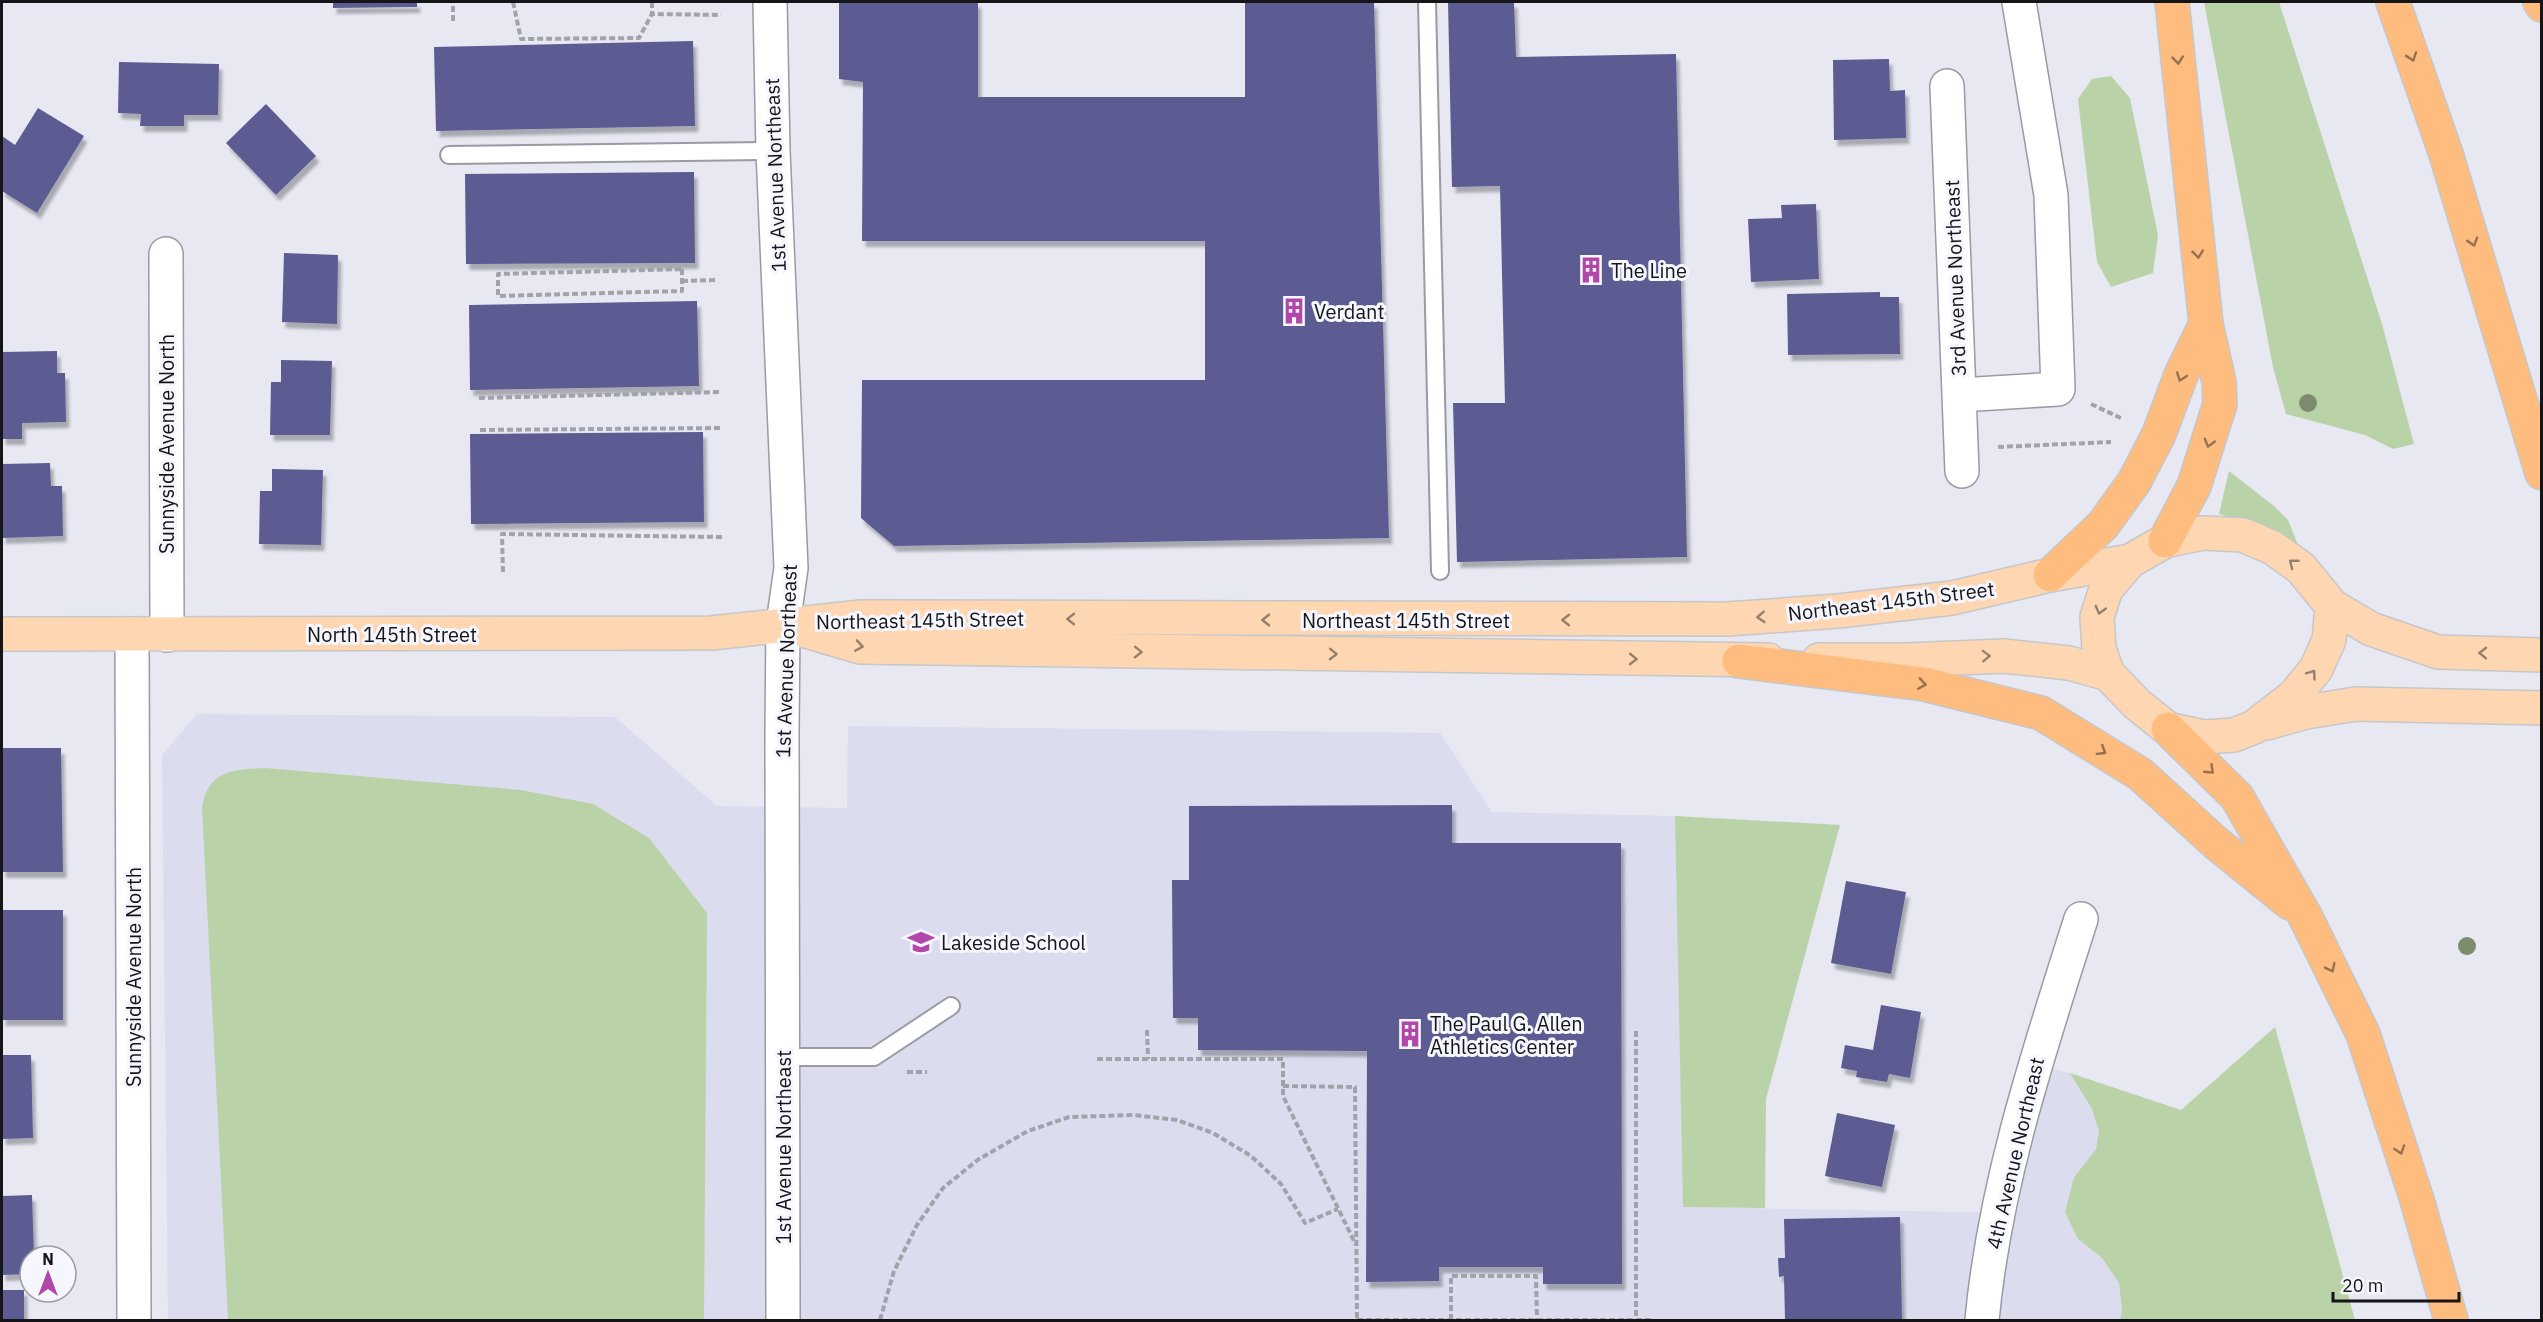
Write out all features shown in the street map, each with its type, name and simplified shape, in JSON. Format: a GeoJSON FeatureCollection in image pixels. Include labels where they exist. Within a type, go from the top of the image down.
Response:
{"type":"FeatureCollection","features":[{"type":"Feature","properties":{"kind":"highway"},"geometry":{"type":"LineString","coordinates":[[2165,541],[2194,486],[2220,404],[2219,382],[2206,324],[2172,2]]}},
{"type":"Feature","properties":{"kind":"highway"},"geometry":{"type":"LineString","coordinates":[[2393,2],[2446,154],[2541,473]]}},
{"type":"Feature","properties":{"kind":"highway"},"geometry":{"type":"LineString","coordinates":[[2050,575],[2103,525],[2134,482],[2159,434],[2181,375],[2206,324]]}},
{"type":"Feature","properties":{"kind":"highway"},"geometry":{"type":"LineString","coordinates":[[1738,661],[1924,684],[2041,713],[2140,774],[2216,843],[2306,916]]}},
{"type":"Feature","properties":{"kind":"highway"},"geometry":{"type":"LineString","coordinates":[[2168,729],[2237,796],[2306,916],[2363,1034],[2417,1200],[2451,1320]]}},
{"type":"Feature","properties":{"kind":"main road"},"geometry":{"type":"LineString","coordinates":[[2541,655],[2438,652],[2371,629],[2332,606],[2301,568],[2273,548],[2243,535],[2203,533],[2165,541],[2130,561],[2106,590],[2097,617],[2099,649],[2108,674],[2137,705],[2168,729],[2204,737],[2234,735],[2254,727],[2326,709],[2356,705],[2541,708]]}},
{"type":"Feature","properties":{"kind":"main road","name":"Northeast 145th Street"},"geometry":{"type":"LineString","coordinates":[[783,624],[862,617],[1281,620],[1728,619],[1838,611],[1952,598],[2050,575],[2130,561]]}},
{"type":"Feature","properties":{"kind":"main road"},"geometry":{"type":"LineString","coordinates":[[2254,727],[2294,696],[2316,669],[2330,640],[2332,606]]}},
{"type":"Feature","properties":{"kind":"main road","name":"Northeast 145th Street"},"geometry":{"type":"LineString","coordinates":[[783,624],[860,647],[1738,661],[1908,660],[2004,656],[2069,663],[2108,674]]}},
{"type":"Feature","properties":{"kind":"main road","name":"North 145th Street"},"geometry":{"type":"LineString","coordinates":[[2,634],[711,633],[783,624]]}},
{"type":"Feature","properties":{"kind":"street","name":"1st Avenue Northeast"},"geometry":{"type":"LineString","coordinates":[[770,2],[773,152],[790,568],[783,624],[783,1320]]}},
{"type":"Feature","properties":{"kind":"street"},"geometry":{"type":"LineString","coordinates":[[1960,395],[2058,389],[2051,195],[2019,2]]}},
{"type":"Feature","properties":{"kind":"street","name":"3rd Avenue Northeast"},"geometry":{"type":"LineString","coordinates":[[1947,86],[1962,460]]}},
{"type":"Feature","properties":{"kind":"street","name":"Sunnyside Avenue North"},"geometry":{"type":"LineString","coordinates":[[166,254],[167,635]]}},
{"type":"Feature","properties":{"kind":"street","name":"Sunnyside Avenue North"},"geometry":{"type":"LineString","coordinates":[[132,634],[134,1320]]}},
{"type":"Feature","properties":{"kind":"street","name":"4th Avenue Northeast"},"geometry":{"type":"LineString","coordinates":[[1982,1320],[1991,1256],[2018,1122],[2080,919]]}},
{"type":"Feature","properties":{"kind":"lane"},"geometry":{"type":"LineString","coordinates":[[1427,2],[1440,571]]}},
{"type":"Feature","properties":{"kind":"lane"},"geometry":{"type":"LineString","coordinates":[[449,155],[773,152]]}},
{"type":"Feature","properties":{"kind":"lane"},"geometry":{"type":"LineString","coordinates":[[783,1057],[874,1057],[951,1006]]}},
{"type":"Feature","properties":{"kind":"path"},"geometry":{"type":"LineString","coordinates":[[453,2],[453,21]]}},
{"type":"Feature","properties":{"kind":"path"},"geometry":{"type":"LineString","coordinates":[[513,2],[521,39],[639,38],[652,14],[652,2]]}},
{"type":"Feature","properties":{"kind":"path"},"geometry":{"type":"LineString","coordinates":[[652,14],[721,15]]}},
{"type":"Feature","properties":{"kind":"path"},"geometry":{"type":"LineString","coordinates":[[682,269],[682,281],[682,291],[498,296],[498,273],[682,269]]}},
{"type":"Feature","properties":{"kind":"path"},"geometry":{"type":"LineString","coordinates":[[682,281],[718,280]]}},
{"type":"Feature","properties":{"kind":"path"},"geometry":{"type":"LineString","coordinates":[[2058,389],[2134,423]]}},
{"type":"Feature","properties":{"kind":"path"},"geometry":{"type":"LineString","coordinates":[[479,398],[720,392]]}},
{"type":"Feature","properties":{"kind":"path"},"geometry":{"type":"LineString","coordinates":[[480,430],[720,428]]}},
{"type":"Feature","properties":{"kind":"path"},"geometry":{"type":"LineString","coordinates":[[1962,460],[2114,441]]}},
{"type":"Feature","properties":{"kind":"path"},"geometry":{"type":"LineString","coordinates":[[503,572],[502,534],[723,537]]}},
{"type":"Feature","properties":{"kind":"path"},"geometry":{"type":"LineString","coordinates":[[1147,1030],[1148,1059]]}},
{"type":"Feature","properties":{"kind":"path"},"geometry":{"type":"LineString","coordinates":[[1636,1031],[1636,1320]]}},
{"type":"Feature","properties":{"kind":"path"},"geometry":{"type":"LineString","coordinates":[[1097,1059],[1283,1059],[1283,1096],[1356,1245]]}},
{"type":"Feature","properties":{"kind":"path"},"geometry":{"type":"LineString","coordinates":[[1283,1086],[1355,1087],[1357,1320],[1652,1320]]}},
{"type":"Feature","properties":{"kind":"path"},"geometry":{"type":"LineString","coordinates":[[880,1320],[894,1271],[917,1226],[942,1188],[979,1159],[1028,1131],[1069,1117],[1134,1114],[1177,1120],[1213,1133],[1251,1156],[1281,1184],[1305,1223],[1338,1209]]}},
{"type":"Feature","properties":{"kind":"path"},"geometry":{"type":"LineString","coordinates":[[1451,1320],[1451,1276],[1536,1276],[1537,1320]]}},
{"type":"Feature","properties":{"kind":"shaded area","name":"Lakeside School"},"geometry":{"type":"Polygon","coordinates":[[[197,714],[615,717],[717,806],[847,808],[848,726],[1440,733],[1492,812],[1675,816],[1684,1207],[2016,1213],[2042,1099],[2054,1069],[2070,1073],[2092,1109],[2099,1131],[2096,1149],[2073,1177],[2078,1239],[2102,1258],[2119,1283],[2122,1311],[2120,1320],[168,1320],[162,755],[197,714]]]}},
{"type":"Feature","properties":{"kind":"green space"},"geometry":{"type":"Polygon","coordinates":[[[2204,2],[2279,2],[2382,324],[2414,444],[2393,449],[2365,435],[2286,414],[2273,367],[2204,2]]]}},
{"type":"Feature","properties":{"kind":"green space"},"geometry":{"type":"Polygon","coordinates":[[[2111,76],[2130,98],[2158,235],[2153,273],[2111,287],[2097,262],[2078,99],[2092,79],[2111,76]]]}},
{"type":"Feature","properties":{"kind":"green space"},"geometry":{"type":"Polygon","coordinates":[[[2229,471],[2274,506],[2288,520],[2302,555],[2274,531],[2219,514],[2229,471]]]}},
{"type":"Feature","properties":{"kind":"green space"},"geometry":{"type":"Polygon","coordinates":[[[265,768],[521,790],[593,804],[649,838],[707,913],[704,1320],[228,1320],[202,807],[210,786],[224,774],[232,771],[265,768]]]}},
{"type":"Feature","properties":{"kind":"green space"},"geometry":{"type":"Polygon","coordinates":[[[1675,816],[1840,825],[1766,1099],[1765,1208],[1683,1207],[1675,816]]]}},
{"type":"Feature","properties":{"kind":"green space"},"geometry":{"type":"Polygon","coordinates":[[[2275,1027],[2355,1320],[2120,1320],[2122,1311],[2119,1283],[2102,1258],[2078,1239],[2065,1212],[2074,1177],[2096,1149],[2099,1131],[2092,1109],[2070,1073],[2181,1110],[2275,1027]]]}},
{"type":"Feature","properties":{"kind":"building"},"geometry":{"type":"Polygon","coordinates":[[[333,2],[417,2],[417,7],[333,8],[333,2]]]}},
{"type":"Feature","properties":{"kind":"building","name":"Verdant"},"geometry":{"type":"Polygon","coordinates":[[[839,2],[978,2],[978,97],[1245,97],[1245,2],[1374,2],[1389,538],[894,546],[861,518],[862,380],[1205,380],[1205,241],[862,241],[863,82],[839,79],[839,2]]]}},
{"type":"Feature","properties":{"kind":"building","name":"The Line"},"geometry":{"type":"Polygon","coordinates":[[[1448,2],[1514,2],[1516,57],[1676,54],[1687,557],[1457,562],[1453,403],[1505,403],[1500,186],[1452,187],[1448,2]]]}},
{"type":"Feature","properties":{"kind":"building"},"geometry":{"type":"Polygon","coordinates":[[[693,41],[695,126],[436,131],[434,47],[693,41]]]}},
{"type":"Feature","properties":{"kind":"building"},"geometry":{"type":"Polygon","coordinates":[[[1889,59],[1890,91],[1905,90],[1906,138],[1834,140],[1833,60],[1889,59]]]}},
{"type":"Feature","properties":{"kind":"building"},"geometry":{"type":"Polygon","coordinates":[[[119,62],[219,64],[218,115],[184,115],[184,126],[140,126],[141,114],[118,113],[119,62]]]}},
{"type":"Feature","properties":{"kind":"building"},"geometry":{"type":"Polygon","coordinates":[[[266,104],[316,156],[276,195],[226,143],[266,104]]]}},
{"type":"Feature","properties":{"kind":"building"},"geometry":{"type":"Polygon","coordinates":[[[38,108],[84,136],[37,213],[2,191],[2,136],[15,145],[38,108]]]}},
{"type":"Feature","properties":{"kind":"building"},"geometry":{"type":"Polygon","coordinates":[[[694,172],[695,263],[466,264],[465,174],[694,172]]]}},
{"type":"Feature","properties":{"kind":"building"},"geometry":{"type":"Polygon","coordinates":[[[1816,204],[1819,279],[1751,282],[1748,219],[1782,218],[1781,205],[1816,204]]]}},
{"type":"Feature","properties":{"kind":"building"},"geometry":{"type":"Polygon","coordinates":[[[284,253],[338,255],[337,324],[282,322],[284,253]]]}},
{"type":"Feature","properties":{"kind":"building"},"geometry":{"type":"Polygon","coordinates":[[[1880,292],[1880,297],[1899,297],[1900,354],[1788,355],[1787,294],[1880,292]]]}},
{"type":"Feature","properties":{"kind":"building"},"geometry":{"type":"Polygon","coordinates":[[[697,301],[699,386],[470,390],[469,305],[697,301]]]}},
{"type":"Feature","properties":{"kind":"building"},"geometry":{"type":"Polygon","coordinates":[[[57,351],[57,373],[65,373],[66,422],[22,423],[22,439],[2,439],[2,352],[57,351]]]}},
{"type":"Feature","properties":{"kind":"building"},"geometry":{"type":"Polygon","coordinates":[[[281,360],[332,361],[330,435],[270,435],[271,382],[281,382],[281,360]]]}},
{"type":"Feature","properties":{"kind":"building"},"geometry":{"type":"Polygon","coordinates":[[[703,432],[704,522],[471,524],[470,434],[703,432]]]}},
{"type":"Feature","properties":{"kind":"building"},"geometry":{"type":"Polygon","coordinates":[[[50,463],[51,486],[62,486],[63,536],[2,538],[2,464],[50,463]]]}},
{"type":"Feature","properties":{"kind":"building"},"geometry":{"type":"Polygon","coordinates":[[[272,469],[323,470],[321,545],[259,544],[260,491],[272,491],[272,469]]]}},
{"type":"Feature","properties":{"kind":"building"},"geometry":{"type":"Polygon","coordinates":[[[2,748],[61,748],[63,872],[2,872],[2,748]]]}},
{"type":"Feature","properties":{"kind":"building","name":"The Paul G. Allen Athletics Center"},"geometry":{"type":"Polygon","coordinates":[[[1452,805],[1452,843],[1621,843],[1622,1284],[1543,1284],[1543,1267],[1439,1267],[1439,1281],[1366,1282],[1367,1051],[1198,1050],[1198,1018],[1173,1018],[1172,880],[1189,880],[1189,806],[1452,805]]]}},
{"type":"Feature","properties":{"kind":"building"},"geometry":{"type":"Polygon","coordinates":[[[1846,881],[1906,892],[1891,974],[1831,963],[1846,881]]]}},
{"type":"Feature","properties":{"kind":"building"},"geometry":{"type":"Polygon","coordinates":[[[2,910],[63,910],[63,1020],[2,1020],[2,910]]]}},
{"type":"Feature","properties":{"kind":"building"},"geometry":{"type":"Polygon","coordinates":[[[1881,1005],[1921,1012],[1910,1078],[1889,1074],[1887,1082],[1856,1077],[1857,1071],[1841,1068],[1845,1045],[1873,1050],[1881,1005]]]}},
{"type":"Feature","properties":{"kind":"building"},"geometry":{"type":"Polygon","coordinates":[[[2,1055],[31,1055],[33,1138],[2,1139],[2,1055]]]}},
{"type":"Feature","properties":{"kind":"building"},"geometry":{"type":"Polygon","coordinates":[[[1837,1113],[1895,1125],[1882,1187],[1825,1176],[1837,1113]]]}},
{"type":"Feature","properties":{"kind":"building"},"geometry":{"type":"Polygon","coordinates":[[[32,1195],[34,1244],[18,1244],[18,1274],[2,1275],[2,1196],[32,1195]]]}},
{"type":"Feature","properties":{"kind":"building"},"geometry":{"type":"Polygon","coordinates":[[[1900,1217],[1902,1320],[1785,1320],[1784,1276],[1779,1277],[1778,1258],[1785,1258],[1784,1219],[1900,1217]]]}},
{"type":"Feature","properties":{"kind":"building"},"geometry":{"type":"Polygon","coordinates":[[[2,1290],[18,1290],[18,1304],[24,1304],[24,1320],[2,1320],[2,1290]]]}},
{"type":"Feature","properties":{"kind":"place","name":"The Line"},"geometry":{"type":"Point","coordinates":[1591,270]}},
{"type":"Feature","properties":{"kind":"place","name":"Verdant"},"geometry":{"type":"Point","coordinates":[1294,311]}},
{"type":"Feature","properties":{"kind":"place","name":"Lakeside School"},"geometry":{"type":"Point","coordinates":[921,942]}},
{"type":"Feature","properties":{"kind":"place","name":"The Paul G. Allen Athletics Center"},"geometry":{"type":"Point","coordinates":[1410,1034]}}]}
